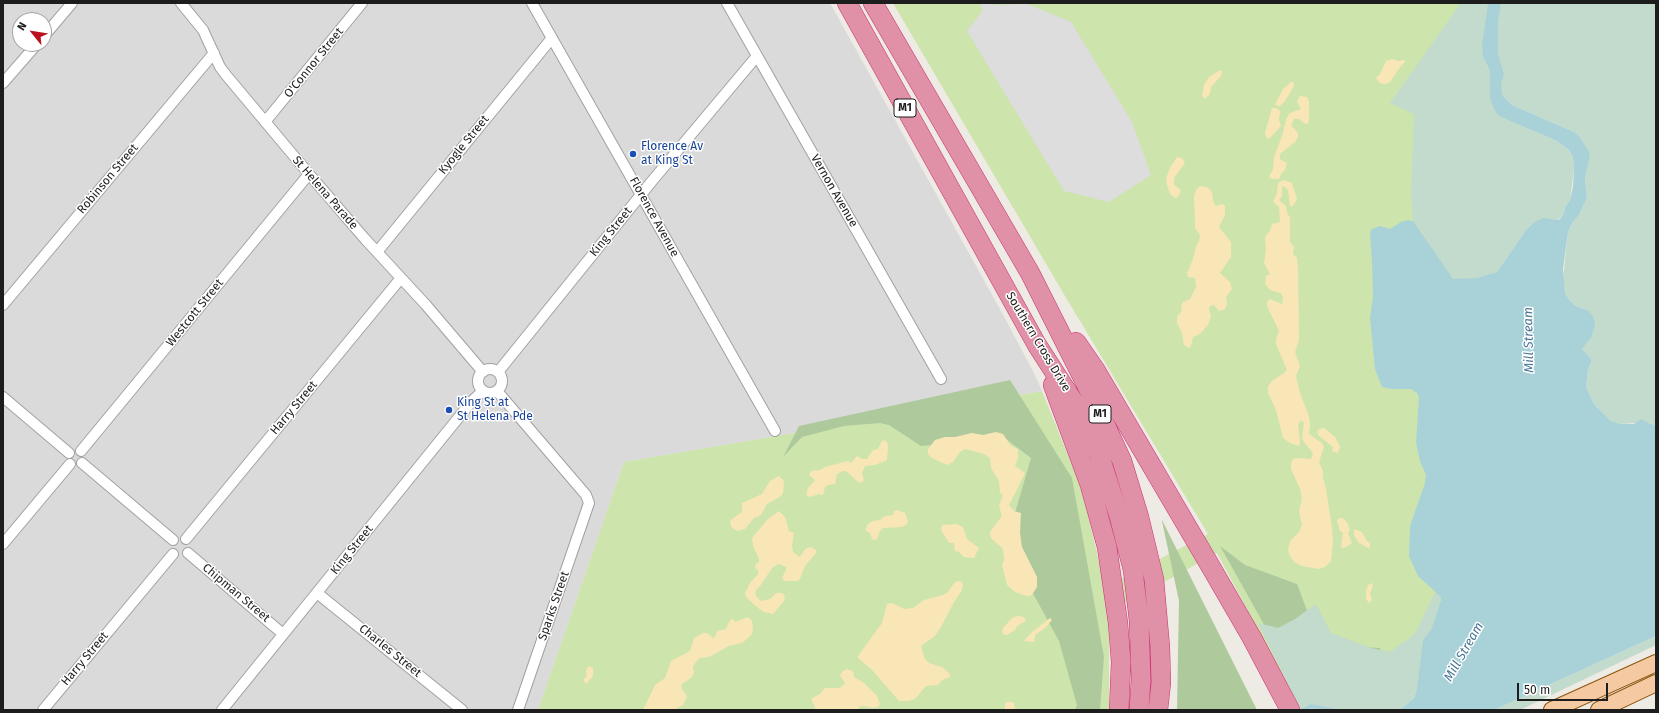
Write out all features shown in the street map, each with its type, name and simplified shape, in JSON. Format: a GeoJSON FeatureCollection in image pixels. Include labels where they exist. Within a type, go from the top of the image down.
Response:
{"type":"FeatureCollection","features":[{"type":"Feature","properties":{"kind":"highway","name":"Southern Cross Drive"},"geometry":{"type":"LineString","coordinates":[[847,3],[1038,345],[1077,407],[1099,454],[1120,516],[1145,571]]}},
{"type":"Feature","properties":{"kind":"highway","name":"Southern Cross Drive"},"geometry":{"type":"LineString","coordinates":[[873,3],[1030,273],[1091,394],[1122,461],[1139,517],[1145,571],[1160,647],[1161,683],[1158,710]]}},
{"type":"Feature","properties":{"kind":"highway"},"geometry":{"type":"LineString","coordinates":[[1030,273],[1096,371],[1208,562],[1268,679],[1290,710]]}},
{"type":"Feature","properties":{"kind":"highway"},"geometry":{"type":"LineString","coordinates":[[1038,345],[1090,485],[1101,525],[1110,568],[1118,623],[1121,662],[1118,710]]}},
{"type":"Feature","properties":{"kind":"highway","name":"Southern Cross Drive"},"geometry":{"type":"LineString","coordinates":[[1139,710],[1141,679],[1135,591],[1145,571]]}},
{"type":"Feature","properties":{"kind":"highway"},"geometry":{"type":"LineString","coordinates":[[1268,679],[1278,710]]}},
{"type":"Feature","properties":{"kind":"main road"},"geometry":{"type":"LineString","coordinates":[[1552,710],[1656,663]]}},
{"type":"Feature","properties":{"kind":"main road"},"geometry":{"type":"LineString","coordinates":[[1599,710],[1656,683]]}},
{"type":"Feature","properties":{"kind":"street"},"geometry":{"type":"LineString","coordinates":[[52,27],[72,3]]}},
{"type":"Feature","properties":{"kind":"street","name":"St Helena Parade"},"geometry":{"type":"LineString","coordinates":[[181,3],[198,22],[226,75],[309,174],[483,372]]}},
{"type":"Feature","properties":{"kind":"street","name":"O'Connor Street"},"geometry":{"type":"LineString","coordinates":[[265,122],[362,3]]}},
{"type":"Feature","properties":{"kind":"street","name":"Florence Avenue"},"geometry":{"type":"LineString","coordinates":[[532,3],[775,431]]}},
{"type":"Feature","properties":{"kind":"street","name":"Vernon Avenue"},"geometry":{"type":"LineString","coordinates":[[727,3],[941,379]]}},
{"type":"Feature","properties":{"kind":"street","name":"Kyogle Street"},"geometry":{"type":"LineString","coordinates":[[377,252],[552,38]]}},
{"type":"Feature","properties":{"kind":"street"},"geometry":{"type":"LineString","coordinates":[[3,83],[30,52]]}},
{"type":"Feature","properties":{"kind":"street","name":"Robinson Street"},"geometry":{"type":"LineString","coordinates":[[3,305],[214,53]]}},
{"type":"Feature","properties":{"kind":"street","name":"King Street"},"geometry":{"type":"LineString","coordinates":[[498,372],[757,56]]}},
{"type":"Feature","properties":{"kind":"street","name":"Westcott Street"},"geometry":{"type":"LineString","coordinates":[[81,451],[309,174]]}},
{"type":"Feature","properties":{"kind":"street","name":"Harry Street"},"geometry":{"type":"LineString","coordinates":[[186,539],[401,278]]}},
{"type":"Feature","properties":{"kind":"street"},"geometry":{"type":"LineString","coordinates":[[492,369],[498,372],[502,386],[497,391],[490,394],[483,391],[478,382],[483,372],[492,369]]}},
{"type":"Feature","properties":{"kind":"street","name":"King Street"},"geometry":{"type":"LineString","coordinates":[[222,710],[472,402],[483,391]]}},
{"type":"Feature","properties":{"kind":"street","name":"Sparks Street"},"geometry":{"type":"LineString","coordinates":[[497,391],[586,495],[589,503],[518,710]]}},
{"type":"Feature","properties":{"kind":"street"},"geometry":{"type":"LineString","coordinates":[[3,397],[69,453]]}},
{"type":"Feature","properties":{"kind":"street"},"geometry":{"type":"LineString","coordinates":[[69,453],[73,450],[81,451],[84,456],[82,463]]}},
{"type":"Feature","properties":{"kind":"street"},"geometry":{"type":"LineString","coordinates":[[69,453],[68,457],[70,464]]}},
{"type":"Feature","properties":{"kind":"street"},"geometry":{"type":"LineString","coordinates":[[70,464],[75,466],[82,463]]}},
{"type":"Feature","properties":{"kind":"street"},"geometry":{"type":"LineString","coordinates":[[82,463],[173,540]]}},
{"type":"Feature","properties":{"kind":"street"},"geometry":{"type":"LineString","coordinates":[[3,544],[70,464]]}},
{"type":"Feature","properties":{"kind":"street"},"geometry":{"type":"LineString","coordinates":[[181,536],[186,539],[190,547],[188,553],[182,556],[176,556],[170,545],[173,540],[181,536]]}},
{"type":"Feature","properties":{"kind":"street","name":"Chipman Street"},"geometry":{"type":"LineString","coordinates":[[188,553],[283,634]]}},
{"type":"Feature","properties":{"kind":"street","name":"Harry Street"},"geometry":{"type":"LineString","coordinates":[[43,710],[174,554]]}},
{"type":"Feature","properties":{"kind":"street","name":"Charles Street"},"geometry":{"type":"LineString","coordinates":[[317,593],[462,710]]}},
{"type":"Feature","properties":{"kind":"shaded area"},"geometry":{"type":"Polygon","coordinates":[[[3,3],[830,3],[1001,311],[1042,391],[624,462],[538,710],[3,710],[3,3]]]}},
{"type":"Feature","properties":{"kind":"shaded area"},"geometry":{"type":"Polygon","coordinates":[[[979,3],[990,3],[992,5],[1027,4],[1071,22],[1132,122],[1151,175],[1109,202],[1064,191],[967,31],[983,10],[979,3]]]}},
{"type":"Feature","properties":{"kind":"green space"},"geometry":{"type":"Polygon","coordinates":[[[893,3],[1564,3],[1494,109],[1491,676],[1302,710],[1217,553],[1109,612],[1109,710],[538,710],[624,462],[1042,391],[1082,490],[1105,587],[1208,534],[1062,291],[893,3]]]}},
{"type":"Feature","properties":{"kind":"green space"},"geometry":{"type":"Polygon","coordinates":[[[1461,3],[1488,3],[1482,45],[1487,67],[1490,71],[1490,92],[1517,124],[1557,141],[1569,150],[1573,157],[1574,169],[1570,200],[1565,207],[1564,213],[1558,220],[1550,219],[1533,223],[1526,230],[1497,272],[1477,278],[1453,280],[1413,221],[1411,192],[1414,114],[1390,103],[1461,3]]]}},
{"type":"Feature","properties":{"kind":"green space"},"geometry":{"type":"Polygon","coordinates":[[[1501,3],[1656,3],[1656,426],[1648,422],[1621,424],[1611,421],[1594,404],[1586,387],[1588,370],[1592,360],[1582,349],[1591,338],[1587,310],[1576,306],[1570,301],[1565,293],[1563,280],[1568,233],[1572,223],[1579,215],[1587,198],[1585,178],[1589,154],[1580,137],[1574,132],[1512,105],[1502,95],[1501,84],[1504,74],[1498,54],[1498,22],[1501,3]]]}},
{"type":"Feature","properties":{"kind":"green space"},"geometry":{"type":"Polygon","coordinates":[[[1010,380],[1072,478],[1104,657],[1100,710],[1075,710],[1077,705],[1059,641],[1006,544],[1031,458],[1006,439],[921,446],[889,425],[880,423],[844,426],[802,437],[783,457],[799,426],[1010,380]]]}},
{"type":"Feature","properties":{"kind":"green space"},"geometry":{"type":"Polygon","coordinates":[[[1162,520],[1257,710],[1177,710],[1179,601],[1162,520]]]}},
{"type":"Feature","properties":{"kind":"green space"},"geometry":{"type":"Polygon","coordinates":[[[1220,546],[1245,565],[1297,584],[1320,645],[1380,648],[1402,709],[1409,710],[1312,710],[1220,546]]]}},
{"type":"Feature","properties":{"kind":"green space"},"geometry":{"type":"Polygon","coordinates":[[[1435,592],[1440,596],[1440,603],[1431,630],[1423,640],[1417,689],[1414,698],[1400,710],[1301,710],[1258,623],[1278,628],[1295,619],[1316,604],[1331,633],[1371,648],[1390,652],[1415,634],[1435,592]]]}},
{"type":"Feature","properties":{"kind":"green space"},"geometry":{"type":"Polygon","coordinates":[[[1656,636],[1656,645],[1520,710],[1494,710],[1656,636]]]}},
{"type":"Feature","properties":{"kind":"sand"},"geometry":{"type":"Polygon","coordinates":[[[1392,59],[1398,61],[1405,60],[1405,62],[1390,82],[1385,84],[1380,83],[1376,78],[1380,74],[1386,61],[1392,59]]]}},
{"type":"Feature","properties":{"kind":"sand"},"geometry":{"type":"Polygon","coordinates":[[[1220,70],[1222,72],[1221,76],[1211,87],[1210,94],[1204,98],[1202,96],[1204,85],[1209,77],[1220,70]]]}},
{"type":"Feature","properties":{"kind":"sand"},"geometry":{"type":"Polygon","coordinates":[[[1293,82],[1294,86],[1285,101],[1280,106],[1275,105],[1283,89],[1293,82]]]}},
{"type":"Feature","properties":{"kind":"sand"},"geometry":{"type":"Polygon","coordinates":[[[1300,96],[1307,97],[1309,101],[1308,124],[1299,119],[1294,119],[1291,125],[1298,133],[1298,137],[1295,142],[1280,154],[1280,159],[1287,163],[1285,170],[1279,179],[1272,179],[1269,177],[1273,169],[1274,157],[1283,133],[1286,119],[1290,113],[1301,109],[1297,101],[1300,96]]]}},
{"type":"Feature","properties":{"kind":"sand"},"geometry":{"type":"Polygon","coordinates":[[[1272,108],[1276,108],[1280,111],[1279,120],[1281,126],[1269,139],[1266,137],[1265,133],[1272,108]]]}},
{"type":"Feature","properties":{"kind":"sand"},"geometry":{"type":"Polygon","coordinates":[[[1177,157],[1182,158],[1185,163],[1174,178],[1174,185],[1181,190],[1178,197],[1175,198],[1170,194],[1166,178],[1177,157]]]}},
{"type":"Feature","properties":{"kind":"sand"},"geometry":{"type":"Polygon","coordinates":[[[1284,180],[1292,183],[1297,199],[1293,206],[1290,206],[1288,190],[1282,186],[1282,196],[1279,200],[1286,206],[1287,213],[1290,217],[1290,242],[1294,247],[1293,254],[1297,258],[1298,269],[1299,340],[1295,352],[1300,366],[1296,376],[1300,393],[1309,416],[1309,434],[1322,443],[1324,447],[1319,462],[1323,471],[1332,528],[1333,542],[1331,561],[1325,567],[1318,569],[1302,566],[1294,562],[1288,549],[1290,541],[1299,532],[1302,525],[1299,511],[1302,499],[1300,489],[1291,469],[1291,463],[1293,459],[1297,458],[1311,459],[1313,453],[1302,438],[1304,422],[1300,421],[1298,425],[1300,441],[1299,446],[1290,443],[1283,438],[1276,410],[1268,393],[1268,386],[1272,381],[1287,370],[1276,344],[1279,331],[1267,306],[1267,301],[1270,299],[1282,304],[1283,297],[1281,293],[1270,290],[1265,284],[1266,276],[1270,274],[1264,263],[1266,249],[1265,237],[1270,231],[1272,224],[1280,222],[1279,207],[1273,202],[1277,193],[1278,183],[1284,180]]]}},
{"type":"Feature","properties":{"kind":"sand"},"geometry":{"type":"Polygon","coordinates":[[[1200,186],[1209,188],[1212,193],[1214,204],[1217,206],[1222,204],[1225,206],[1225,215],[1219,227],[1231,242],[1231,257],[1220,273],[1230,282],[1232,289],[1226,297],[1227,304],[1225,309],[1219,311],[1214,305],[1210,306],[1211,317],[1208,325],[1200,334],[1193,337],[1189,348],[1184,345],[1182,333],[1177,323],[1177,316],[1182,311],[1181,306],[1183,302],[1190,299],[1196,287],[1195,278],[1188,277],[1187,273],[1200,235],[1195,228],[1194,197],[1196,190],[1200,186]]]}},
{"type":"Feature","properties":{"kind":"sand"},"geometry":{"type":"Polygon","coordinates":[[[1324,428],[1335,437],[1340,447],[1338,453],[1332,451],[1333,447],[1319,436],[1317,432],[1319,429],[1324,428]]]}},
{"type":"Feature","properties":{"kind":"sand"},"geometry":{"type":"Polygon","coordinates":[[[996,432],[1003,434],[1011,446],[1018,449],[1018,458],[1015,466],[1025,473],[1009,505],[1014,511],[1021,513],[1020,533],[1022,547],[1037,577],[1037,587],[1032,595],[1027,596],[1015,592],[1007,585],[1002,565],[1004,560],[1003,549],[991,538],[990,533],[992,529],[1002,516],[999,506],[1003,495],[1000,493],[999,481],[991,468],[990,458],[984,454],[965,449],[960,452],[953,462],[947,465],[932,458],[928,454],[928,449],[935,440],[972,433],[983,435],[996,432]]]}},
{"type":"Feature","properties":{"kind":"sand"},"geometry":{"type":"Polygon","coordinates":[[[884,440],[887,442],[888,447],[887,460],[875,465],[865,466],[862,473],[864,480],[861,483],[846,471],[843,471],[837,474],[835,484],[825,487],[823,495],[819,494],[810,497],[806,495],[808,488],[815,480],[809,475],[811,471],[818,471],[825,467],[848,461],[851,463],[857,456],[862,459],[867,459],[873,450],[878,449],[884,440]]]}},
{"type":"Feature","properties":{"kind":"sand"},"geometry":{"type":"Polygon","coordinates":[[[779,476],[784,481],[783,493],[781,496],[767,504],[761,515],[754,518],[745,529],[738,531],[732,528],[730,522],[742,512],[742,503],[762,494],[770,481],[779,476]]]}},
{"type":"Feature","properties":{"kind":"sand"},"geometry":{"type":"Polygon","coordinates":[[[897,510],[905,513],[908,521],[907,524],[902,527],[883,528],[876,540],[872,539],[870,533],[865,530],[868,524],[873,521],[880,520],[885,516],[893,515],[894,511],[897,510]]]}},
{"type":"Feature","properties":{"kind":"sand"},"geometry":{"type":"Polygon","coordinates":[[[779,511],[785,517],[789,531],[794,533],[792,546],[793,552],[800,557],[805,549],[811,547],[816,550],[816,553],[805,566],[800,579],[797,581],[784,581],[782,578],[786,567],[779,564],[773,567],[757,589],[755,592],[756,596],[761,601],[770,599],[776,593],[782,593],[785,596],[784,601],[773,614],[764,612],[758,608],[746,597],[745,593],[750,583],[758,574],[758,570],[755,568],[756,564],[759,562],[759,559],[753,546],[752,538],[767,520],[779,511]]]}},
{"type":"Feature","properties":{"kind":"sand"},"geometry":{"type":"Polygon","coordinates":[[[1339,518],[1343,518],[1348,524],[1350,530],[1348,533],[1352,543],[1344,548],[1341,547],[1343,533],[1340,531],[1337,521],[1339,518]]]}},
{"type":"Feature","properties":{"kind":"sand"},"geometry":{"type":"Polygon","coordinates":[[[956,524],[963,527],[967,539],[979,548],[974,558],[964,557],[959,552],[955,551],[954,543],[949,543],[941,530],[942,525],[956,524]]]}},
{"type":"Feature","properties":{"kind":"sand"},"geometry":{"type":"Polygon","coordinates":[[[1354,529],[1362,532],[1366,540],[1370,543],[1370,547],[1368,548],[1358,542],[1354,535],[1354,529]]]}},
{"type":"Feature","properties":{"kind":"sand"},"geometry":{"type":"Polygon","coordinates":[[[955,582],[962,582],[962,590],[941,627],[935,636],[921,646],[925,659],[929,663],[942,667],[950,674],[950,677],[942,680],[938,685],[926,686],[915,699],[899,701],[872,670],[858,658],[858,656],[882,623],[887,604],[892,603],[904,609],[913,608],[924,600],[947,593],[955,582]]]}},
{"type":"Feature","properties":{"kind":"sand"},"geometry":{"type":"Polygon","coordinates":[[[1372,583],[1373,586],[1370,593],[1372,600],[1369,603],[1366,599],[1366,591],[1368,585],[1372,583]]]}},
{"type":"Feature","properties":{"kind":"sand"},"geometry":{"type":"Polygon","coordinates":[[[1018,616],[1024,617],[1026,621],[1017,626],[1015,630],[1009,634],[1003,634],[1003,628],[1012,618],[1018,616]]]}},
{"type":"Feature","properties":{"kind":"sand"},"geometry":{"type":"Polygon","coordinates":[[[748,617],[752,621],[753,627],[752,634],[747,639],[742,643],[729,646],[709,657],[700,658],[695,663],[692,677],[681,685],[687,696],[683,705],[673,710],[643,710],[655,685],[665,678],[671,661],[690,651],[694,638],[703,633],[707,633],[713,638],[715,637],[717,631],[726,629],[730,620],[733,619],[735,622],[748,617]]]}},
{"type":"Feature","properties":{"kind":"sand"},"geometry":{"type":"Polygon","coordinates":[[[1050,618],[1052,620],[1045,628],[1035,635],[1034,642],[1024,641],[1032,632],[1050,618]]]}},
{"type":"Feature","properties":{"kind":"sand"},"geometry":{"type":"Polygon","coordinates":[[[588,666],[593,668],[593,676],[586,684],[583,680],[587,676],[586,671],[588,666]]]}},
{"type":"Feature","properties":{"kind":"sand"},"geometry":{"type":"Polygon","coordinates":[[[846,669],[853,671],[854,677],[864,683],[877,696],[880,704],[878,707],[873,708],[861,706],[857,710],[814,710],[815,707],[811,699],[820,694],[825,688],[840,688],[845,683],[840,675],[846,669]]]}},
{"type":"Feature","properties":{"kind":"sand"},"geometry":{"type":"Polygon","coordinates":[[[1006,702],[1014,703],[1015,710],[1004,710],[1006,702]]]}},
{"type":"Feature","properties":{"kind":"water"},"geometry":{"type":"Polygon","coordinates":[[[1488,3],[1501,3],[1498,22],[1498,54],[1504,74],[1501,84],[1502,95],[1512,105],[1574,132],[1580,137],[1590,154],[1585,178],[1587,198],[1579,215],[1572,223],[1568,233],[1563,269],[1565,293],[1570,301],[1576,306],[1587,310],[1593,316],[1595,325],[1591,338],[1582,349],[1592,360],[1588,370],[1586,387],[1594,404],[1611,421],[1621,424],[1634,424],[1641,419],[1656,426],[1656,636],[1494,710],[1400,710],[1414,698],[1417,689],[1423,640],[1431,630],[1441,600],[1440,596],[1418,576],[1409,556],[1410,526],[1425,483],[1426,475],[1420,461],[1416,443],[1419,397],[1417,393],[1411,389],[1392,389],[1382,387],[1375,369],[1370,318],[1373,297],[1370,232],[1372,229],[1380,226],[1390,229],[1401,222],[1408,220],[1413,221],[1453,279],[1477,278],[1497,272],[1526,230],[1533,223],[1543,218],[1559,220],[1570,200],[1573,187],[1573,157],[1569,150],[1557,141],[1498,115],[1494,109],[1490,98],[1490,71],[1483,56],[1482,45],[1488,3]]]}},
{"type":"Feature","properties":{"kind":"waterway","name":"Mill Stream"},"geometry":{"type":"LineString","coordinates":[[1304,710],[1311,706],[1332,710]]}},
{"type":"Feature","properties":{"kind":"place","name":"Florence Av at King St"},"geometry":{"type":"Point","coordinates":[633,154]}},
{"type":"Feature","properties":{"kind":"place","name":"King St at St Helena Pde"},"geometry":{"type":"Point","coordinates":[449,410]}}]}
